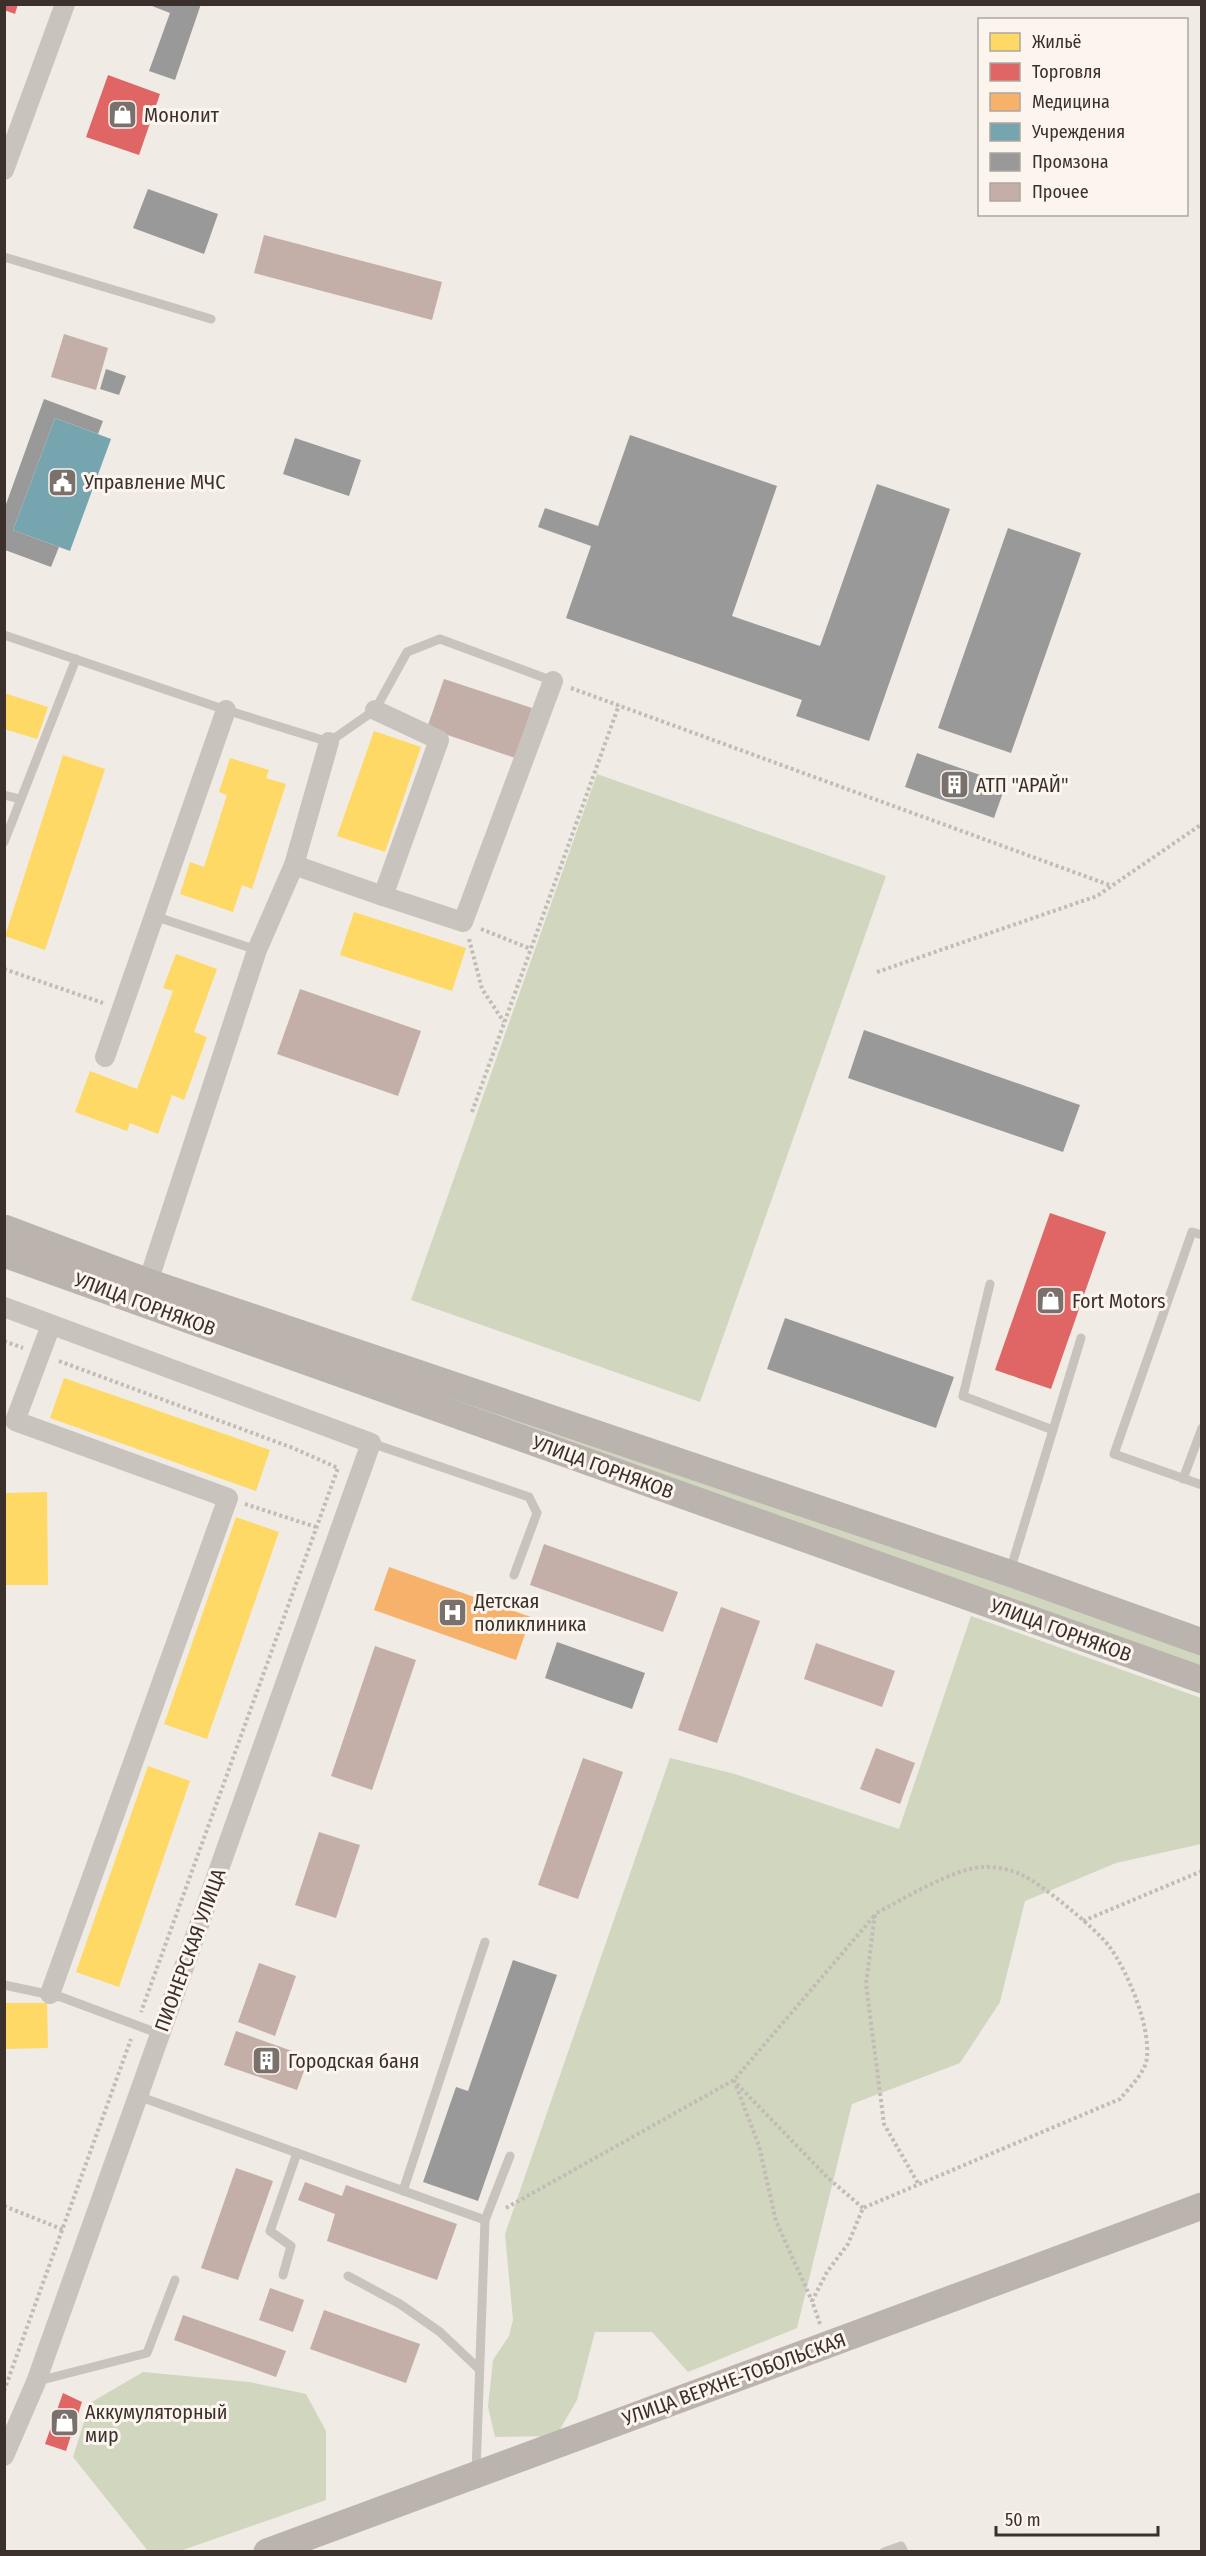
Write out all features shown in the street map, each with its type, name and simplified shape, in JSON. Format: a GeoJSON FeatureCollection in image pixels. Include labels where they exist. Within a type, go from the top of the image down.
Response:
{"type":"FeatureCollection","features":[{"type":"Feature","properties":{"kind":"street"},"geometry":{"type":"LineString","coordinates":[[4,170],[65,4]]}},
{"type":"Feature","properties":{"kind":"street"},"geometry":{"type":"LineString","coordinates":[[294,865],[463,922],[553,681]]}},
{"type":"Feature","properties":{"kind":"street"},"geometry":{"type":"LineString","coordinates":[[105,1058],[226,710]]}},
{"type":"Feature","properties":{"kind":"street"},"geometry":{"type":"LineString","coordinates":[[375,710],[438,741],[383,896]]}},
{"type":"Feature","properties":{"kind":"street"},"geometry":{"type":"LineString","coordinates":[[148,1282],[257,950],[294,865],[329,742]]}},
{"type":"Feature","properties":{"kind":"street","name":"УЛИЦА ГОРНЯКОВ"},"geometry":{"type":"LineString","coordinates":[[4,1228],[148,1282],[1010,1573],[1202,1642]]}},
{"type":"Feature","properties":{"kind":"street","name":"УЛИЦА ГОРНЯКОВ"},"geometry":{"type":"LineString","coordinates":[[4,1254],[1202,1680]]}},
{"type":"Feature","properties":{"kind":"street"},"geometry":{"type":"LineString","coordinates":[[4,1308],[371,1443]]}},
{"type":"Feature","properties":{"kind":"street"},"geometry":{"type":"LineString","coordinates":[[50,1994],[228,1498],[15,1421],[51,1325]]}},
{"type":"Feature","properties":{"kind":"street","name":"ПИОНЕРСКАЯ УЛИЦА"},"geometry":{"type":"LineString","coordinates":[[4,2456],[36,2382],[371,1443]]}},
{"type":"Feature","properties":{"kind":"street","name":"УЛИЦА ВЕРХНЕ-ТОБОЛЬСКАЯ"},"geometry":{"type":"LineString","coordinates":[[267,2552],[1202,2206]]}},
{"type":"Feature","properties":{"kind":"lane"},"geometry":{"type":"LineString","coordinates":[[4,257],[211,319]]}},
{"type":"Feature","properties":{"kind":"lane"},"geometry":{"type":"LineString","coordinates":[[4,635],[226,710],[329,742],[375,710],[407,652],[440,639],[553,681]]}},
{"type":"Feature","properties":{"kind":"lane"},"geometry":{"type":"LineString","coordinates":[[4,842],[76,658]]}},
{"type":"Feature","properties":{"kind":"lane"},"geometry":{"type":"LineString","coordinates":[[4,795],[20,799]]}},
{"type":"Feature","properties":{"kind":"lane"},"geometry":{"type":"LineString","coordinates":[[154,916],[257,950]]}},
{"type":"Feature","properties":{"kind":"lane"},"geometry":{"type":"LineString","coordinates":[[1202,1235],[1192,1232],[1114,1454],[1202,1485]]}},
{"type":"Feature","properties":{"kind":"lane"},"geometry":{"type":"LineString","coordinates":[[990,1284],[963,1396],[1053,1430]]}},
{"type":"Feature","properties":{"kind":"lane"},"geometry":{"type":"LineString","coordinates":[[1010,1573],[1081,1338]]}},
{"type":"Feature","properties":{"kind":"lane"},"geometry":{"type":"LineString","coordinates":[[1183,1479],[1202,1428]]}},
{"type":"Feature","properties":{"kind":"lane"},"geometry":{"type":"LineString","coordinates":[[371,1443],[529,1497],[537,1513],[514,1575]]}},
{"type":"Feature","properties":{"kind":"lane"},"geometry":{"type":"LineString","coordinates":[[403,2191],[485,1942]]}},
{"type":"Feature","properties":{"kind":"lane"},"geometry":{"type":"LineString","coordinates":[[4,1985],[50,1994],[160,2034]]}},
{"type":"Feature","properties":{"kind":"lane"},"geometry":{"type":"LineString","coordinates":[[138,2096],[484,2220]]}},
{"type":"Feature","properties":{"kind":"lane"},"geometry":{"type":"LineString","coordinates":[[283,2276],[291,2246],[270,2231],[297,2153]]}},
{"type":"Feature","properties":{"kind":"lane"},"geometry":{"type":"LineString","coordinates":[[476,2475],[484,2220],[510,2157]]}},
{"type":"Feature","properties":{"kind":"lane"},"geometry":{"type":"LineString","coordinates":[[348,2276],[399,2304],[440,2332],[479,2369]]}},
{"type":"Feature","properties":{"kind":"lane"},"geometry":{"type":"LineString","coordinates":[[36,2382],[147,2353],[175,2280]]}},
{"type":"Feature","properties":{"kind":"lane"},"geometry":{"type":"LineString","coordinates":[[884,2552],[901,2546],[904,2552]]}},
{"type":"Feature","properties":{"kind":"path"},"geometry":{"type":"LineString","coordinates":[[553,681],[1112,886]]}},
{"type":"Feature","properties":{"kind":"path"},"geometry":{"type":"LineString","coordinates":[[472,1112],[619,705]]}},
{"type":"Feature","properties":{"kind":"path"},"geometry":{"type":"LineString","coordinates":[[877,972],[1097,896],[1202,824]]}},
{"type":"Feature","properties":{"kind":"path"},"geometry":{"type":"LineString","coordinates":[[463,922],[531,949]]}},
{"type":"Feature","properties":{"kind":"path"},"geometry":{"type":"LineString","coordinates":[[463,922],[482,989],[504,1022]]}},
{"type":"Feature","properties":{"kind":"path"},"geometry":{"type":"LineString","coordinates":[[4,969],[121,1009]]}},
{"type":"Feature","properties":{"kind":"path"},"geometry":{"type":"LineString","coordinates":[[4,1341],[293,1448],[338,1468],[4,2391]]}},
{"type":"Feature","properties":{"kind":"path"},"geometry":{"type":"LineString","coordinates":[[228,1498],[316,1527]]}},
{"type":"Feature","properties":{"kind":"path"},"geometry":{"type":"LineString","coordinates":[[484,2220],[734,2080],[875,1914],[947,1876],[984,1866],[1020,1873],[1070,1910],[1108,1945],[1129,1980],[1144,2029],[1148,2059],[1120,2099],[863,2208],[848,2244],[827,2272],[812,2301]]}},
{"type":"Feature","properties":{"kind":"path"},"geometry":{"type":"LineString","coordinates":[[1083,1922],[1202,1871]]}},
{"type":"Feature","properties":{"kind":"path"},"geometry":{"type":"LineString","coordinates":[[875,1914],[866,1984],[884,2124],[919,2185]]}},
{"type":"Feature","properties":{"kind":"path"},"geometry":{"type":"LineString","coordinates":[[734,2080],[828,2178],[863,2208]]}},
{"type":"Feature","properties":{"kind":"path"},"geometry":{"type":"LineString","coordinates":[[734,2080],[759,2146],[776,2221],[812,2301],[827,2345]]}},
{"type":"Feature","properties":{"kind":"path"},"geometry":{"type":"LineString","coordinates":[[4,2206],[87,2239]]}},
{"type":"Feature","properties":{"kind":"green space"},"geometry":{"type":"Polygon","coordinates":[[[597,774],[886,876],[700,1402],[411,1300],[597,774]]]}},
{"type":"Feature","properties":{"kind":"green space"},"geometry":{"type":"Polygon","coordinates":[[[5,1241],[1201,1653],[1201,1668],[5,1241]]]}},
{"type":"Feature","properties":{"kind":"green space"},"geometry":{"type":"Polygon","coordinates":[[[971,1616],[1201,1698],[1201,1844],[1116,1863],[1025,1901],[1000,2002],[960,2063],[852,2104],[797,2328],[688,2372],[652,2332],[595,2332],[577,2400],[556,2436],[495,2437],[488,2407],[493,2360],[509,2336],[513,2320],[505,2234],[670,1758],[735,1774],[899,1829],[971,1616]]]}},
{"type":"Feature","properties":{"kind":"green space"},"geometry":{"type":"Polygon","coordinates":[[[143,2372],[249,2382],[306,2394],[326,2431],[326,2500],[180,2551],[148,2551],[73,2457],[90,2403],[143,2372]]]}},
{"type":"Feature","properties":{"kind":"building: Жильё"},"geometry":{"type":"Polygon","coordinates":[[[4,693],[48,707],[37,739],[4,729],[4,693]]]}},
{"type":"Feature","properties":{"kind":"building: Жильё"},"geometry":{"type":"Polygon","coordinates":[[[374,731],[421,747],[385,852],[337,836],[374,731]]]}},
{"type":"Feature","properties":{"kind":"building: Жильё"},"geometry":{"type":"Polygon","coordinates":[[[63,755],[105,769],[45,950],[5,936],[63,755]]]}},
{"type":"Feature","properties":{"kind":"building: Жильё"},"geometry":{"type":"Polygon","coordinates":[[[230,758],[269,770],[266,778],[286,784],[252,889],[242,885],[233,912],[180,894],[190,862],[204,867],[227,795],[219,792],[230,758]]]}},
{"type":"Feature","properties":{"kind":"building: Жильё"},"geometry":{"type":"Polygon","coordinates":[[[354,912],[466,948],[452,991],[340,955],[354,912]]]}},
{"type":"Feature","properties":{"kind":"building: Жильё"},"geometry":{"type":"Polygon","coordinates":[[[176,954],[217,969],[194,1032],[207,1037],[184,1100],[172,1095],[158,1134],[130,1123],[127,1131],[75,1112],[90,1071],[137,1089],[173,991],[163,988],[176,954]]]}},
{"type":"Feature","properties":{"kind":"building: Жильё"},"geometry":{"type":"Polygon","coordinates":[[[64,1378],[270,1450],[256,1491],[50,1418],[64,1378]]]}},
{"type":"Feature","properties":{"kind":"building: Жильё"},"geometry":{"type":"Polygon","coordinates":[[[47,1492],[48,1585],[4,1585],[4,1493],[47,1492]]]}},
{"type":"Feature","properties":{"kind":"building: Жильё"},"geometry":{"type":"Polygon","coordinates":[[[236,1517],[279,1532],[207,1739],[164,1724],[236,1517]]]}},
{"type":"Feature","properties":{"kind":"building: Жильё"},"geometry":{"type":"Polygon","coordinates":[[[148,1766],[190,1781],[119,1987],[76,1972],[148,1766]]]}},
{"type":"Feature","properties":{"kind":"building: Жильё"},"geometry":{"type":"Polygon","coordinates":[[[4,2003],[47,2003],[48,2048],[4,2049],[4,2003]]]}},
{"type":"Feature","properties":{"kind":"building: Торговля"},"geometry":{"type":"Polygon","coordinates":[[[4,4],[18,4],[15,14],[4,10],[4,4]]]}},
{"type":"Feature","properties":{"kind":"building: Торговля","name":"Монолит"},"geometry":{"type":"Polygon","coordinates":[[[108,75],[160,94],[139,155],[86,137],[108,75]]]}},
{"type":"Feature","properties":{"kind":"building: Торговля","name":"Fort Motors"},"geometry":{"type":"Polygon","coordinates":[[[1050,1213],[1106,1232],[1051,1389],[995,1370],[1050,1213]]]}},
{"type":"Feature","properties":{"kind":"building: Торговля","name":"Аккумуляторный мир"},"geometry":{"type":"Polygon","coordinates":[[[63,2393],[82,2402],[66,2451],[45,2444],[63,2393]]]}},
{"type":"Feature","properties":{"kind":"building: Медицина","name":"Детская поликлиника"},"geometry":{"type":"Polygon","coordinates":[[[389,1567],[531,1617],[516,1660],[374,1610],[389,1567]]]}},
{"type":"Feature","properties":{"kind":"building: Учреждения","name":"Управление МЧС"},"geometry":{"type":"Polygon","coordinates":[[[55,418],[111,439],[70,551],[13,530],[55,418]]]}},
{"type":"Feature","properties":{"kind":"building: Промзона"},"geometry":{"type":"Polygon","coordinates":[[[147,4],[201,4],[175,80],[149,71],[170,13],[147,4]]]}},
{"type":"Feature","properties":{"kind":"building: Промзона"},"geometry":{"type":"Polygon","coordinates":[[[148,189],[218,214],[204,254],[133,228],[148,189]]]}},
{"type":"Feature","properties":{"kind":"building: Промзона"},"geometry":{"type":"Polygon","coordinates":[[[106,369],[126,376],[119,395],[100,389],[106,369]]]}},
{"type":"Feature","properties":{"kind":"building: Промзона"},"geometry":{"type":"Polygon","coordinates":[[[44,399],[103,421],[98,434],[55,418],[13,530],[59,547],[51,567],[5,550],[5,507],[44,399]]]}},
{"type":"Feature","properties":{"kind":"building: Промзона"},"geometry":{"type":"Polygon","coordinates":[[[630,435],[777,486],[732,616],[820,646],[877,484],[950,509],[869,741],[796,716],[802,700],[566,618],[591,546],[538,527],[545,508],[598,526],[630,435]]]}},
{"type":"Feature","properties":{"kind":"building: Промзона"},"geometry":{"type":"Polygon","coordinates":[[[295,438],[361,460],[349,496],[283,474],[295,438]]]}},
{"type":"Feature","properties":{"kind":"building: Промзона"},"geometry":{"type":"Polygon","coordinates":[[[1008,528],[1081,553],[1011,753],[938,728],[1008,528]]]}},
{"type":"Feature","properties":{"kind":"building: Промзона","name":"АТП \"АРАЙ\""},"geometry":{"type":"Polygon","coordinates":[[[917,753],[1006,784],[994,818],[905,787],[917,753]]]}},
{"type":"Feature","properties":{"kind":"building: Промзона"},"geometry":{"type":"Polygon","coordinates":[[[864,1030],[1080,1105],[1063,1152],[848,1078],[864,1030]]]}},
{"type":"Feature","properties":{"kind":"building: Промзона"},"geometry":{"type":"Polygon","coordinates":[[[785,1318],[954,1377],[936,1428],[767,1369],[785,1318]]]}},
{"type":"Feature","properties":{"kind":"building: Промзона"},"geometry":{"type":"Polygon","coordinates":[[[557,1642],[645,1673],[632,1709],[545,1678],[557,1642]]]}},
{"type":"Feature","properties":{"kind":"building: Промзона"},"geometry":{"type":"Polygon","coordinates":[[[513,1960],[557,1975],[478,2201],[423,2182],[456,2087],[468,2091],[513,1960]]]}},
{"type":"Feature","properties":{"kind":"building: Прочее"},"geometry":{"type":"Polygon","coordinates":[[[264,235],[442,282],[432,320],[254,273],[264,235]]]}},
{"type":"Feature","properties":{"kind":"building: Прочее"},"geometry":{"type":"Polygon","coordinates":[[[64,334],[108,348],[96,390],[51,377],[64,334]]]}},
{"type":"Feature","properties":{"kind":"building: Прочее"},"geometry":{"type":"Polygon","coordinates":[[[444,679],[532,708],[515,758],[427,728],[444,679]]]}},
{"type":"Feature","properties":{"kind":"building: Прочее"},"geometry":{"type":"Polygon","coordinates":[[[300,989],[421,1031],[398,1096],[277,1054],[300,989]]]}},
{"type":"Feature","properties":{"kind":"building: Прочее"},"geometry":{"type":"Polygon","coordinates":[[[544,1544],[678,1592],[663,1632],[530,1585],[544,1544]]]}},
{"type":"Feature","properties":{"kind":"building: Прочее"},"geometry":{"type":"Polygon","coordinates":[[[721,1607],[760,1621],[717,1743],[678,1730],[721,1607]]]}},
{"type":"Feature","properties":{"kind":"building: Прочее"},"geometry":{"type":"Polygon","coordinates":[[[816,1643],[895,1671],[882,1707],[804,1679],[816,1643]]]}},
{"type":"Feature","properties":{"kind":"building: Прочее"},"geometry":{"type":"Polygon","coordinates":[[[375,1646],[416,1660],[372,1790],[331,1776],[375,1646]]]}},
{"type":"Feature","properties":{"kind":"building: Прочее"},"geometry":{"type":"Polygon","coordinates":[[[876,1748],[915,1763],[900,1804],[860,1789],[876,1748]]]}},
{"type":"Feature","properties":{"kind":"building: Прочее"},"geometry":{"type":"Polygon","coordinates":[[[583,1758],[623,1772],[578,1899],[538,1885],[583,1758]]]}},
{"type":"Feature","properties":{"kind":"building: Прочее"},"geometry":{"type":"Polygon","coordinates":[[[319,1832],[360,1845],[336,1918],[295,1905],[319,1832]]]}},
{"type":"Feature","properties":{"kind":"building: Прочее"},"geometry":{"type":"Polygon","coordinates":[[[259,1963],[296,1976],[275,2036],[238,2022],[259,1963]]]}},
{"type":"Feature","properties":{"kind":"building: Прочее","name":"Городская баня"},"geometry":{"type":"Polygon","coordinates":[[[236,2031],[309,2057],[297,2090],[224,2065],[236,2031]]]}},
{"type":"Feature","properties":{"kind":"building: Прочее"},"geometry":{"type":"Polygon","coordinates":[[[236,2168],[273,2181],[238,2280],[201,2268],[236,2168]]]}},
{"type":"Feature","properties":{"kind":"building: Прочее"},"geometry":{"type":"Polygon","coordinates":[[[305,2182],[342,2196],[346,2185],[457,2224],[437,2280],[327,2241],[335,2214],[298,2200],[305,2182]]]}},
{"type":"Feature","properties":{"kind":"building: Прочее"},"geometry":{"type":"Polygon","coordinates":[[[270,2288],[304,2300],[293,2332],[259,2320],[270,2288]]]}},
{"type":"Feature","properties":{"kind":"building: Прочее"},"geometry":{"type":"Polygon","coordinates":[[[324,2310],[420,2344],[406,2383],[310,2349],[324,2310]]]}},
{"type":"Feature","properties":{"kind":"building: Прочее"},"geometry":{"type":"Polygon","coordinates":[[[183,2315],[286,2351],[276,2377],[174,2340],[183,2315]]]}},
{"type":"Feature","properties":{"kind":"place","name":"Монолит"},"geometry":{"type":"Point","coordinates":[123,115]}},
{"type":"Feature","properties":{"kind":"place","name":"Управление МЧС"},"geometry":{"type":"Point","coordinates":[63,482]}},
{"type":"Feature","properties":{"kind":"place","name":"АТП \"АРАЙ\""},"geometry":{"type":"Point","coordinates":[955,785]}},
{"type":"Feature","properties":{"kind":"place","name":"Fort Motors"},"geometry":{"type":"Point","coordinates":[1051,1301]}},
{"type":"Feature","properties":{"kind":"place","name":"Детская поликлиника"},"geometry":{"type":"Point","coordinates":[453,1613]}},
{"type":"Feature","properties":{"kind":"place","name":"Городская баня"},"geometry":{"type":"Point","coordinates":[267,2061]}},
{"type":"Feature","properties":{"kind":"place","name":"Аккумуляторный мир"},"geometry":{"type":"Point","coordinates":[64,2423]}}]}
